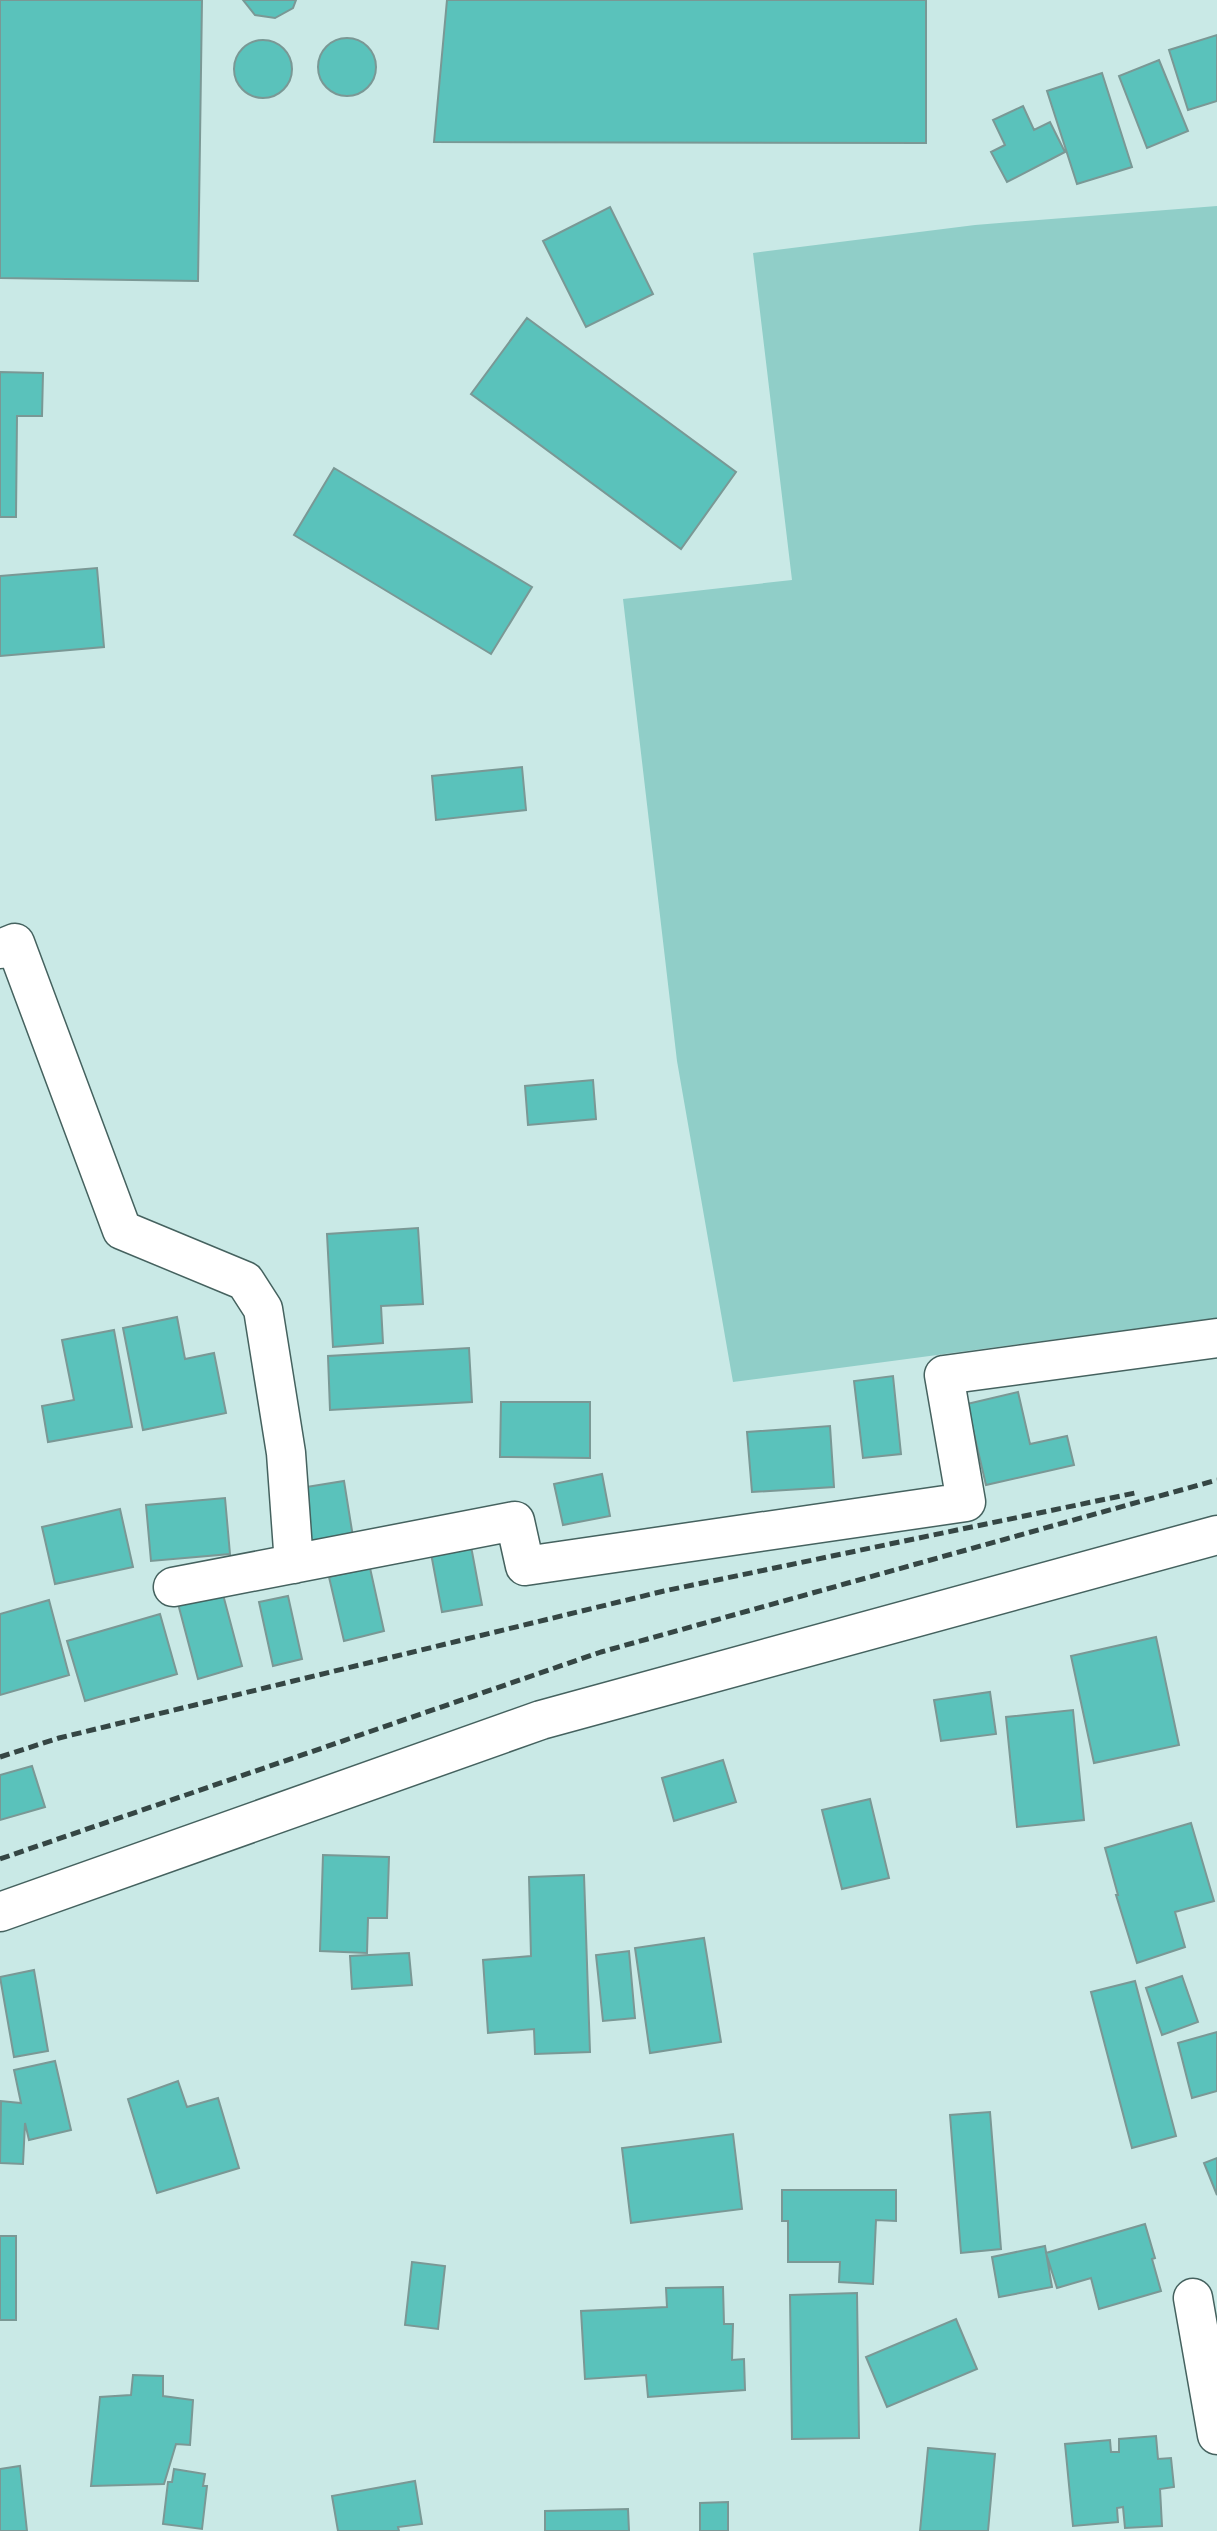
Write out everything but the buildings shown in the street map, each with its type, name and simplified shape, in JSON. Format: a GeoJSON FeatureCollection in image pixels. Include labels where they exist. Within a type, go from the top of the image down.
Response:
{"type":"FeatureCollection","features":[{"type":"Feature","properties":{"kind":"street"},"geometry":{"type":"LineString","coordinates":[[0,949],[15,943],[122,1230],[245,1281],[263,1309],[286,1453],[294,1564]]}},
{"type":"Feature","properties":{"kind":"street"},"geometry":{"type":"LineString","coordinates":[[173,1587],[514,1521],[525,1566],[966,1502],[944,1375],[1217,1338]]}},
{"type":"Feature","properties":{"kind":"street"},"geometry":{"type":"LineString","coordinates":[[0,1912],[541,1720],[1217,1535]]}},
{"type":"Feature","properties":{"kind":"street"},"geometry":{"type":"LineString","coordinates":[[1193,2298],[1217,2434]]}},
{"type":"Feature","properties":{"kind":"shaded area"},"geometry":{"type":"Polygon","coordinates":[[[1217,206],[1217,1318],[733,1382],[677,1061],[623,599],[792,580],[753,253],[975,225],[1217,206]]]}},
{"type":"Feature","properties":{"kind":"railway"},"geometry":{"type":"LineString","coordinates":[[0,1859],[601,1652],[1217,1480]]}},
{"type":"Feature","properties":{"kind":"railway"},"geometry":{"type":"LineString","coordinates":[[0,1757],[59,1738],[664,1591],[1135,1493]]}}]}
